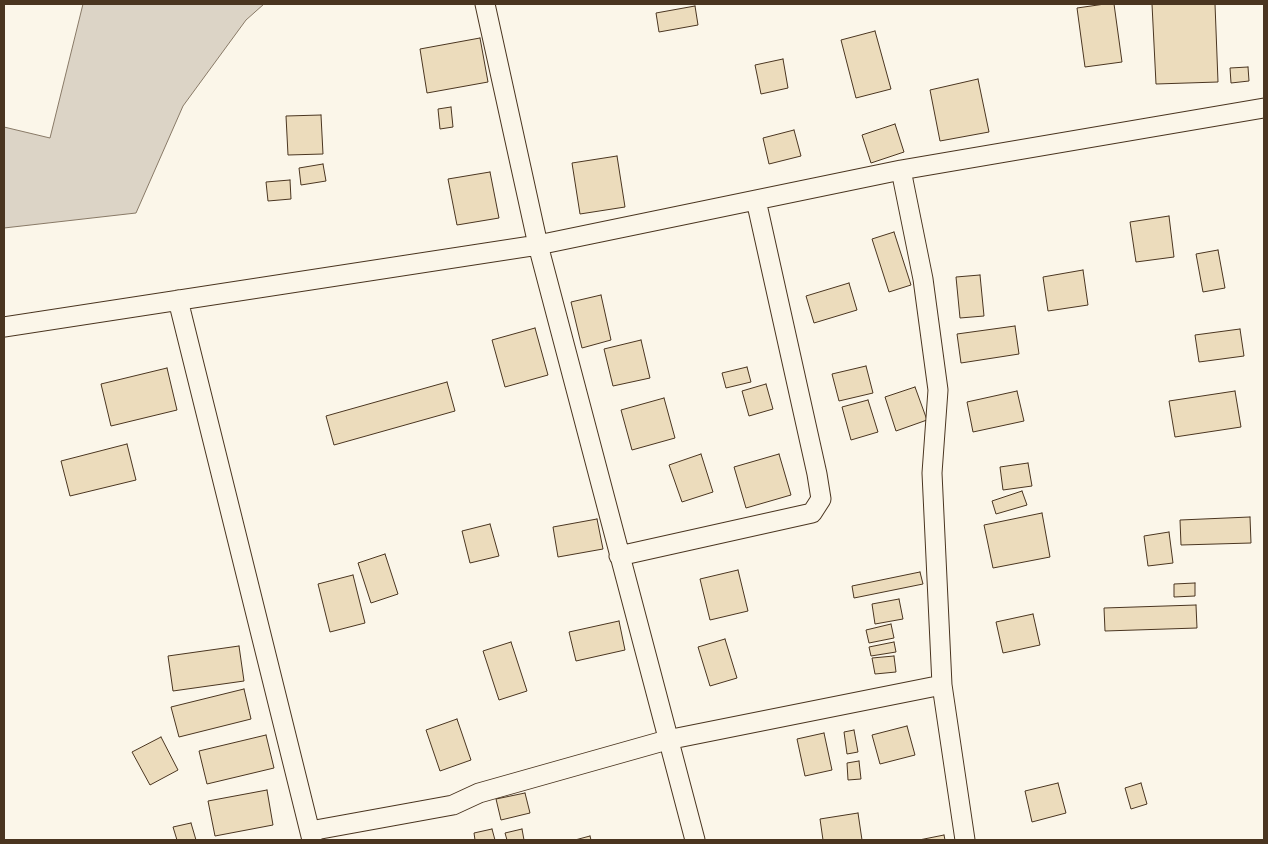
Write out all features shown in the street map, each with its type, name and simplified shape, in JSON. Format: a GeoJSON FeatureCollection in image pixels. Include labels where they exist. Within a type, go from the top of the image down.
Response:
{"type":"FeatureCollection","features":[{"type":"Feature","properties":{"kind":"street"},"geometry":{"type":"LineString","coordinates":[[486,4],[538,245],[667,740],[695,840]]}},
{"type":"Feature","properties":{"kind":"street"},"geometry":{"type":"LineString","coordinates":[[4,326],[538,245],[902,170],[1264,108]]}},
{"type":"Feature","properties":{"kind":"street"},"geometry":{"type":"LineString","coordinates":[[902,170],[923,279],[938,390],[932,474],[942,685],[965,840]]}},
{"type":"Feature","properties":{"kind":"street"},"geometry":{"type":"LineString","coordinates":[[619,556],[812,513],[821,499],[756,200]]}},
{"type":"Feature","properties":{"kind":"street"},"geometry":{"type":"LineString","coordinates":[[178,300],[311,836],[454,805],[479,793],[667,740],[942,685]]}},
{"type":"Feature","properties":{"kind":"shaded area"},"geometry":{"type":"Polygon","coordinates":[[[83,4],[264,4],[246,20],[183,106],[136,213],[4,228],[4,127],[50,138],[83,4]]]}},
{"type":"Feature","properties":{"kind":"building"},"geometry":{"type":"Polygon","coordinates":[[[1114,4],[1122,62],[1085,67],[1077,8],[1114,4]]]}},
{"type":"Feature","properties":{"kind":"building"},"geometry":{"type":"Polygon","coordinates":[[[1152,4],[1215,4],[1218,82],[1156,84],[1152,4]]]}},
{"type":"Feature","properties":{"kind":"building"},"geometry":{"type":"Polygon","coordinates":[[[695,6],[698,25],[659,32],[656,13],[695,6]]]}},
{"type":"Feature","properties":{"kind":"building"},"geometry":{"type":"Polygon","coordinates":[[[875,31],[891,89],[856,98],[841,40],[875,31]]]}},
{"type":"Feature","properties":{"kind":"building"},"geometry":{"type":"Polygon","coordinates":[[[480,38],[488,82],[427,93],[420,49],[480,38]]]}},
{"type":"Feature","properties":{"kind":"building"},"geometry":{"type":"Polygon","coordinates":[[[783,59],[788,88],[761,94],[755,65],[783,59]]]}},
{"type":"Feature","properties":{"kind":"building"},"geometry":{"type":"Polygon","coordinates":[[[1248,67],[1249,81],[1231,83],[1230,68],[1248,67]]]}},
{"type":"Feature","properties":{"kind":"building"},"geometry":{"type":"Polygon","coordinates":[[[978,79],[989,132],[940,141],[930,90],[978,79]]]}},
{"type":"Feature","properties":{"kind":"building"},"geometry":{"type":"Polygon","coordinates":[[[451,107],[453,127],[440,129],[438,109],[451,107]]]}},
{"type":"Feature","properties":{"kind":"building"},"geometry":{"type":"Polygon","coordinates":[[[321,115],[323,154],[288,155],[286,116],[321,115]]]}},
{"type":"Feature","properties":{"kind":"building"},"geometry":{"type":"Polygon","coordinates":[[[895,124],[904,152],[871,163],[862,135],[895,124]]]}},
{"type":"Feature","properties":{"kind":"building"},"geometry":{"type":"Polygon","coordinates":[[[794,130],[801,156],[769,164],[763,138],[794,130]]]}},
{"type":"Feature","properties":{"kind":"building"},"geometry":{"type":"Polygon","coordinates":[[[617,156],[625,207],[580,214],[572,163],[617,156]]]}},
{"type":"Feature","properties":{"kind":"building"},"geometry":{"type":"Polygon","coordinates":[[[323,164],[326,181],[301,185],[299,168],[323,164]]]}},
{"type":"Feature","properties":{"kind":"building"},"geometry":{"type":"Polygon","coordinates":[[[490,172],[499,218],[457,225],[448,179],[490,172]]]}},
{"type":"Feature","properties":{"kind":"building"},"geometry":{"type":"Polygon","coordinates":[[[290,180],[291,199],[268,201],[266,182],[290,180]]]}},
{"type":"Feature","properties":{"kind":"building"},"geometry":{"type":"Polygon","coordinates":[[[1169,216],[1174,257],[1136,262],[1130,222],[1169,216]]]}},
{"type":"Feature","properties":{"kind":"building"},"geometry":{"type":"Polygon","coordinates":[[[894,232],[911,285],[889,292],[872,239],[894,232]]]}},
{"type":"Feature","properties":{"kind":"building"},"geometry":{"type":"Polygon","coordinates":[[[1218,250],[1225,288],[1203,292],[1196,254],[1218,250]]]}},
{"type":"Feature","properties":{"kind":"building"},"geometry":{"type":"Polygon","coordinates":[[[1083,270],[1088,305],[1048,311],[1043,277],[1083,270]]]}},
{"type":"Feature","properties":{"kind":"building"},"geometry":{"type":"Polygon","coordinates":[[[980,275],[984,316],[960,318],[956,277],[980,275]]]}},
{"type":"Feature","properties":{"kind":"building"},"geometry":{"type":"Polygon","coordinates":[[[849,283],[857,310],[814,323],[806,296],[849,283]]]}},
{"type":"Feature","properties":{"kind":"building"},"geometry":{"type":"Polygon","coordinates":[[[601,295],[611,340],[582,348],[571,302],[601,295]]]}},
{"type":"Feature","properties":{"kind":"building"},"geometry":{"type":"Polygon","coordinates":[[[1015,326],[1019,354],[961,363],[957,334],[1015,326]]]}},
{"type":"Feature","properties":{"kind":"building"},"geometry":{"type":"Polygon","coordinates":[[[535,328],[548,375],[505,387],[492,340],[535,328]]]}},
{"type":"Feature","properties":{"kind":"building"},"geometry":{"type":"Polygon","coordinates":[[[1240,329],[1244,356],[1199,362],[1195,335],[1240,329]]]}},
{"type":"Feature","properties":{"kind":"building"},"geometry":{"type":"Polygon","coordinates":[[[641,340],[650,378],[613,386],[604,349],[641,340]]]}},
{"type":"Feature","properties":{"kind":"building"},"geometry":{"type":"Polygon","coordinates":[[[866,366],[873,393],[839,401],[832,374],[866,366]]]}},
{"type":"Feature","properties":{"kind":"building"},"geometry":{"type":"Polygon","coordinates":[[[747,367],[751,382],[726,388],[722,373],[747,367]]]}},
{"type":"Feature","properties":{"kind":"building"},"geometry":{"type":"Polygon","coordinates":[[[167,368],[177,410],[111,426],[101,384],[167,368]]]}},
{"type":"Feature","properties":{"kind":"building"},"geometry":{"type":"Polygon","coordinates":[[[447,382],[455,411],[334,445],[326,416],[447,382]]]}},
{"type":"Feature","properties":{"kind":"building"},"geometry":{"type":"Polygon","coordinates":[[[766,384],[773,409],[749,416],[742,391],[766,384]]]}},
{"type":"Feature","properties":{"kind":"building"},"geometry":{"type":"Polygon","coordinates":[[[915,387],[927,420],[896,431],[885,397],[915,387]]]}},
{"type":"Feature","properties":{"kind":"building"},"geometry":{"type":"Polygon","coordinates":[[[1017,391],[1024,421],[973,432],[967,402],[1017,391]]]}},
{"type":"Feature","properties":{"kind":"building"},"geometry":{"type":"Polygon","coordinates":[[[1235,391],[1241,427],[1175,437],[1169,401],[1235,391]]]}},
{"type":"Feature","properties":{"kind":"building"},"geometry":{"type":"Polygon","coordinates":[[[664,398],[675,438],[632,450],[621,410],[664,398]]]}},
{"type":"Feature","properties":{"kind":"building"},"geometry":{"type":"Polygon","coordinates":[[[868,400],[878,432],[851,440],[842,407],[868,400]]]}},
{"type":"Feature","properties":{"kind":"building"},"geometry":{"type":"Polygon","coordinates":[[[127,444],[136,480],[70,496],[61,461],[127,444]]]}},
{"type":"Feature","properties":{"kind":"building"},"geometry":{"type":"Polygon","coordinates":[[[701,454],[713,492],[682,502],[669,465],[701,454]]]}},
{"type":"Feature","properties":{"kind":"building"},"geometry":{"type":"Polygon","coordinates":[[[779,454],[791,495],[746,508],[734,467],[779,454]]]}},
{"type":"Feature","properties":{"kind":"building"},"geometry":{"type":"Polygon","coordinates":[[[1028,463],[1032,486],[1003,490],[1000,467],[1028,463]]]}},
{"type":"Feature","properties":{"kind":"building"},"geometry":{"type":"Polygon","coordinates":[[[1022,491],[1027,505],[996,514],[992,501],[1022,491]]]}},
{"type":"Feature","properties":{"kind":"building"},"geometry":{"type":"Polygon","coordinates":[[[1042,513],[1050,557],[993,568],[984,525],[1042,513]]]}},
{"type":"Feature","properties":{"kind":"building"},"geometry":{"type":"Polygon","coordinates":[[[1250,517],[1251,543],[1181,545],[1180,520],[1250,517]]]}},
{"type":"Feature","properties":{"kind":"building"},"geometry":{"type":"Polygon","coordinates":[[[597,519],[603,549],[558,557],[553,527],[597,519]]]}},
{"type":"Feature","properties":{"kind":"building"},"geometry":{"type":"Polygon","coordinates":[[[490,524],[499,556],[470,563],[462,531],[490,524]]]}},
{"type":"Feature","properties":{"kind":"building"},"geometry":{"type":"Polygon","coordinates":[[[1169,532],[1173,563],[1148,566],[1144,536],[1169,532]]]}},
{"type":"Feature","properties":{"kind":"building"},"geometry":{"type":"Polygon","coordinates":[[[385,554],[398,594],[371,603],[358,563],[385,554]]]}},
{"type":"Feature","properties":{"kind":"building"},"geometry":{"type":"Polygon","coordinates":[[[738,570],[748,611],[710,620],[700,579],[738,570]]]}},
{"type":"Feature","properties":{"kind":"building"},"geometry":{"type":"Polygon","coordinates":[[[920,572],[923,584],[854,598],[852,586],[920,572]]]}},
{"type":"Feature","properties":{"kind":"building"},"geometry":{"type":"Polygon","coordinates":[[[353,575],[365,623],[330,632],[318,584],[353,575]]]}},
{"type":"Feature","properties":{"kind":"building"},"geometry":{"type":"Polygon","coordinates":[[[1195,583],[1195,596],[1174,597],[1174,584],[1195,583]]]}},
{"type":"Feature","properties":{"kind":"building"},"geometry":{"type":"Polygon","coordinates":[[[899,599],[903,619],[875,624],[872,604],[899,599]]]}},
{"type":"Feature","properties":{"kind":"building"},"geometry":{"type":"Polygon","coordinates":[[[1196,605],[1197,628],[1105,631],[1104,608],[1196,605]]]}},
{"type":"Feature","properties":{"kind":"building"},"geometry":{"type":"Polygon","coordinates":[[[1033,614],[1040,645],[1003,653],[996,622],[1033,614]]]}},
{"type":"Feature","properties":{"kind":"building"},"geometry":{"type":"Polygon","coordinates":[[[619,621],[625,650],[576,661],[569,632],[619,621]]]}},
{"type":"Feature","properties":{"kind":"building"},"geometry":{"type":"Polygon","coordinates":[[[891,624],[894,638],[869,643],[866,630],[891,624]]]}},
{"type":"Feature","properties":{"kind":"building"},"geometry":{"type":"Polygon","coordinates":[[[725,639],[737,678],[710,686],[698,647],[725,639]]]}},
{"type":"Feature","properties":{"kind":"building"},"geometry":{"type":"Polygon","coordinates":[[[511,642],[527,691],[499,700],[483,651],[511,642]]]}},
{"type":"Feature","properties":{"kind":"building"},"geometry":{"type":"Polygon","coordinates":[[[894,642],[896,652],[871,656],[869,647],[894,642]]]}},
{"type":"Feature","properties":{"kind":"building"},"geometry":{"type":"Polygon","coordinates":[[[239,646],[244,681],[173,691],[168,656],[239,646]]]}},
{"type":"Feature","properties":{"kind":"building"},"geometry":{"type":"Polygon","coordinates":[[[894,656],[896,672],[875,674],[872,658],[894,656]]]}},
{"type":"Feature","properties":{"kind":"building"},"geometry":{"type":"Polygon","coordinates":[[[244,689],[251,719],[179,737],[171,707],[244,689]]]}},
{"type":"Feature","properties":{"kind":"building"},"geometry":{"type":"Polygon","coordinates":[[[457,719],[471,760],[440,771],[426,730],[457,719]]]}},
{"type":"Feature","properties":{"kind":"building"},"geometry":{"type":"Polygon","coordinates":[[[907,726],[915,755],[880,764],[872,735],[907,726]]]}},
{"type":"Feature","properties":{"kind":"building"},"geometry":{"type":"Polygon","coordinates":[[[854,730],[858,752],[847,754],[844,732],[854,730]]]}},
{"type":"Feature","properties":{"kind":"building"},"geometry":{"type":"Polygon","coordinates":[[[824,733],[832,770],[805,776],[797,739],[824,733]]]}},
{"type":"Feature","properties":{"kind":"building"},"geometry":{"type":"Polygon","coordinates":[[[266,735],[274,768],[207,784],[199,751],[266,735]]]}},
{"type":"Feature","properties":{"kind":"building"},"geometry":{"type":"Polygon","coordinates":[[[161,737],[178,770],[150,785],[132,752],[161,737]]]}},
{"type":"Feature","properties":{"kind":"building"},"geometry":{"type":"Polygon","coordinates":[[[859,761],[861,779],[848,780],[847,763],[859,761]]]}},
{"type":"Feature","properties":{"kind":"building"},"geometry":{"type":"Polygon","coordinates":[[[1058,783],[1066,813],[1032,822],[1025,791],[1058,783]]]}},
{"type":"Feature","properties":{"kind":"building"},"geometry":{"type":"Polygon","coordinates":[[[1141,783],[1147,804],[1131,809],[1125,788],[1141,783]]]}},
{"type":"Feature","properties":{"kind":"building"},"geometry":{"type":"Polygon","coordinates":[[[267,790],[273,825],[215,836],[208,801],[267,790]]]}},
{"type":"Feature","properties":{"kind":"building"},"geometry":{"type":"Polygon","coordinates":[[[525,793],[530,813],[501,820],[496,799],[525,793]]]}},
{"type":"Feature","properties":{"kind":"building"},"geometry":{"type":"Polygon","coordinates":[[[858,813],[862,840],[823,840],[820,819],[858,813]]]}},
{"type":"Feature","properties":{"kind":"building"},"geometry":{"type":"Polygon","coordinates":[[[191,823],[196,840],[177,840],[173,827],[191,823]]]}},
{"type":"Feature","properties":{"kind":"building"},"geometry":{"type":"Polygon","coordinates":[[[492,829],[495,840],[475,840],[474,833],[492,829]]]}},
{"type":"Feature","properties":{"kind":"building"},"geometry":{"type":"Polygon","coordinates":[[[522,829],[524,840],[507,840],[505,833],[522,829]]]}},
{"type":"Feature","properties":{"kind":"building"},"geometry":{"type":"Polygon","coordinates":[[[944,835],[945,840],[919,840],[944,835]]]}},
{"type":"Feature","properties":{"kind":"building"},"geometry":{"type":"Polygon","coordinates":[[[590,836],[591,840],[575,840],[590,836]]]}}]}
